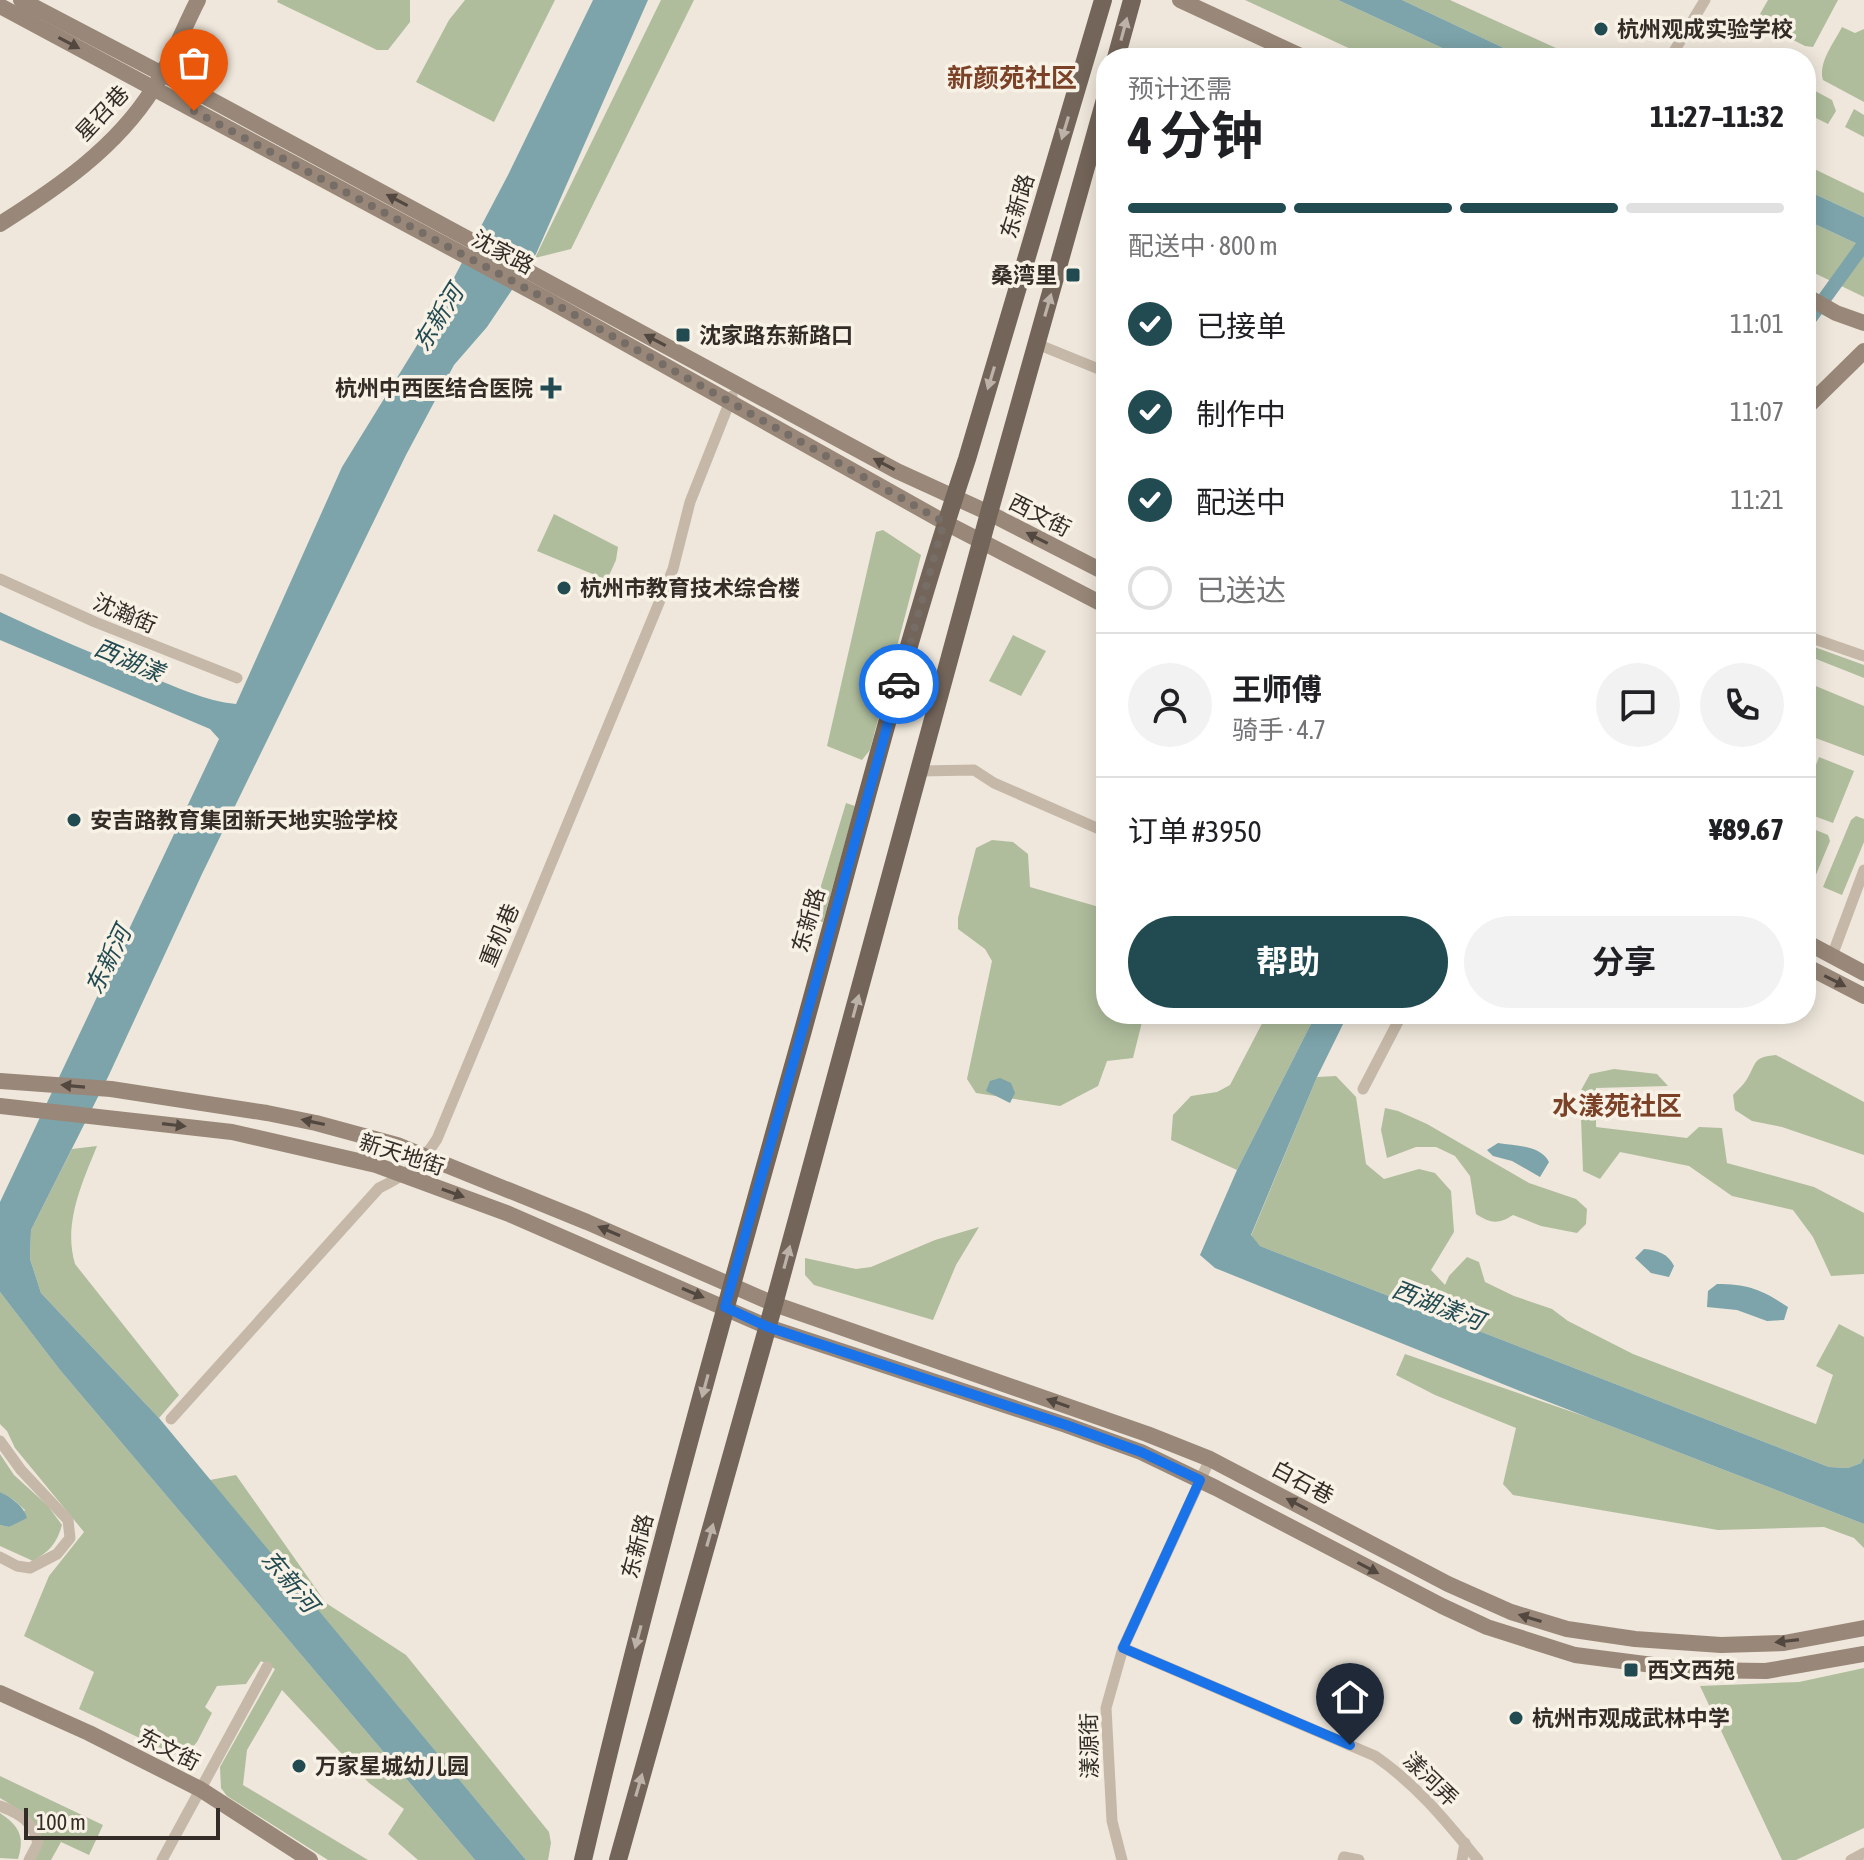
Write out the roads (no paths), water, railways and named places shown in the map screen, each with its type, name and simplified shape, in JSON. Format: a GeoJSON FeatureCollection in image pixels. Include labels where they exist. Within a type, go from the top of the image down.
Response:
{"type":"FeatureCollection","features":[{"type":"Feature","properties":{"kind":"main road","name":"沈家路"},"geometry":{"type":"LineString","coordinates":[[21,0],[157,81],[540,287],[737,384],[897,471],[954,496]]}},
{"type":"Feature","properties":{"kind":"main road","name":"星召巷"},"geometry":{"type":"LineString","coordinates":[[0,224],[55,189],[123,130],[157,81],[198,0]]}},
{"type":"Feature","properties":{"kind":"main road","name":"东新路"},"geometry":{"type":"LineString","coordinates":[[583,1860],[612,1735],[725,1307],[944,522],[1103,0]]}},
{"type":"Feature","properties":{"kind":"main road"},"geometry":{"type":"LineString","coordinates":[[1119,48],[1132,0]]}},
{"type":"Feature","properties":{"kind":"main road"},"geometry":{"type":"LineString","coordinates":[[1180,0],[1283,48]]}},
{"type":"Feature","properties":{"kind":"main road","name":"沈家路"},"geometry":{"type":"LineString","coordinates":[[0,6],[157,81]]}},
{"type":"Feature","properties":{"kind":"main road"},"geometry":{"type":"LineString","coordinates":[[618,1860],[768,1327],[1096,132]]}},
{"type":"Feature","properties":{"kind":"main road","name":"沈家路"},"geometry":{"type":"LineString","coordinates":[[540,287],[728,402],[982,542]]}},
{"type":"Feature","properties":{"kind":"main road"},"geometry":{"type":"LineString","coordinates":[[1816,302],[1864,323]]}},
{"type":"Feature","properties":{"kind":"main road"},"geometry":{"type":"LineString","coordinates":[[1816,398],[1864,351]]}},
{"type":"Feature","properties":{"kind":"main road","name":"西文街"},"geometry":{"type":"LineString","coordinates":[[954,496],[1096,568]]}},
{"type":"Feature","properties":{"kind":"main road"},"geometry":{"type":"LineString","coordinates":[[982,542],[1096,601]]}},
{"type":"Feature","properties":{"kind":"main road"},"geometry":{"type":"LineString","coordinates":[[1816,947],[1864,973]]}},
{"type":"Feature","properties":{"kind":"main road"},"geometry":{"type":"LineString","coordinates":[[1816,971],[1864,996]]}},
{"type":"Feature","properties":{"kind":"main road","name":"新天地街"},"geometry":{"type":"LineString","coordinates":[[0,1081],[111,1089],[316,1123],[397,1145],[732,1284]]}},
{"type":"Feature","properties":{"kind":"main road","name":"新天地街"},"geometry":{"type":"LineString","coordinates":[[0,1106],[232,1132],[376,1165],[509,1214],[768,1327]]}},
{"type":"Feature","properties":{"kind":"main road","name":"白石巷"},"geometry":{"type":"LineString","coordinates":[[732,1284],[774,1304],[1147,1434],[1210,1459],[1448,1584],[1511,1612],[1567,1629],[1635,1639],[1721,1645],[1784,1643],[1864,1628]]}},
{"type":"Feature","properties":{"kind":"main road","name":"白石巷"},"geometry":{"type":"LineString","coordinates":[[768,1327],[1141,1452],[1442,1606],[1487,1627],[1575,1655],[1692,1670],[1766,1671],[1864,1654]]}},
{"type":"Feature","properties":{"kind":"main road","name":"东文街"},"geometry":{"type":"LineString","coordinates":[[0,1693],[89,1733],[200,1789],[310,1860]]}},
{"type":"Feature","properties":{"kind":"street"},"geometry":{"type":"LineString","coordinates":[[1676,48],[1705,0]]}},
{"type":"Feature","properties":{"kind":"street"},"geometry":{"type":"LineString","coordinates":[[1037,344],[1096,368]]}},
{"type":"Feature","properties":{"kind":"street","name":"重机巷"},"geometry":{"type":"LineString","coordinates":[[171,1419],[379,1188],[404,1176],[426,1156],[437,1139],[673,569],[690,502],[737,384]]}},
{"type":"Feature","properties":{"kind":"street","name":"沈瀚街"},"geometry":{"type":"LineString","coordinates":[[0,579],[106,627],[237,678]]}},
{"type":"Feature","properties":{"kind":"street"},"geometry":{"type":"LineString","coordinates":[[1816,639],[1864,656]]}},
{"type":"Feature","properties":{"kind":"street"},"geometry":{"type":"LineString","coordinates":[[920,771],[974,770],[994,783],[1096,828]]}},
{"type":"Feature","properties":{"kind":"street"},"geometry":{"type":"LineString","coordinates":[[1832,956],[1864,870]]}},
{"type":"Feature","properties":{"kind":"street"},"geometry":{"type":"LineString","coordinates":[[1363,1089],[1397,1024]]}},
{"type":"Feature","properties":{"kind":"street"},"geometry":{"type":"LineString","coordinates":[[0,1441],[21,1470],[68,1520],[70,1538],[57,1554],[30,1568],[17,1566],[0,1557]]}},
{"type":"Feature","properties":{"kind":"street","name":"漾源街"},"geometry":{"type":"LineString","coordinates":[[1122,1860],[1112,1821],[1106,1708],[1123,1648],[1210,1459]]}},
{"type":"Feature","properties":{"kind":"street","name":"漾河弄"},"geometry":{"type":"LineString","coordinates":[[1123,1648],[1375,1756],[1423,1794],[1478,1860]]}},
{"type":"Feature","properties":{"kind":"street"},"geometry":{"type":"LineString","coordinates":[[162,1860],[267,1667]]}},
{"type":"Feature","properties":{"kind":"street"},"geometry":{"type":"LineString","coordinates":[[0,1806],[22,1815],[35,1831],[38,1843],[29,1860]]}},
{"type":"Feature","properties":{"kind":"street"},"geometry":{"type":"LineString","coordinates":[[1462,1860],[1465,1843]]}},
{"type":"Feature","properties":{"kind":"street"},"geometry":{"type":"LineString","coordinates":[[1851,1860],[1864,1853]]}},
{"type":"Feature","properties":{"kind":"street"},"geometry":{"type":"LineString","coordinates":[[1343,1860],[1344,1857],[1359,1860]]}},
{"type":"Feature","properties":{"kind":"water","name":"东新河"},"geometry":{"type":"Polygon","coordinates":[[[593,0],[648,0],[536,254],[487,327],[454,365],[406,455],[202,874],[108,1077],[31,1230],[30,1259],[41,1293],[159,1418],[526,1860],[475,1860],[60,1370],[0,1292],[0,1202],[219,739],[210,729],[0,640],[0,612],[180,689],[236,704],[342,467],[427,329],[508,175],[593,0]]]}},
{"type":"Feature","properties":{"kind":"water"},"geometry":{"type":"Polygon","coordinates":[[[1338,0],[1402,0],[1504,48],[1442,48],[1338,0]]]}},
{"type":"Feature","properties":{"kind":"water"},"geometry":{"type":"Polygon","coordinates":[[[1816,195],[1864,217],[1864,247],[1816,225],[1816,195]]]}},
{"type":"Feature","properties":{"kind":"water"},"geometry":{"type":"Polygon","coordinates":[[[1311,1024],[1343,1024],[1317,1077],[1251,1235],[1260,1246],[1829,1467],[1848,1468],[1861,1463],[1864,1457],[1864,1524],[1520,1391],[1215,1268],[1200,1255],[1237,1170],[1311,1024]]]}},
{"type":"Feature","properties":{"kind":"water"},"geometry":{"type":"Polygon","coordinates":[[[1000,1078],[1011,1083],[1015,1093],[1010,1103],[986,1091],[990,1081],[1000,1078]]]}},
{"type":"Feature","properties":{"kind":"water"},"geometry":{"type":"Polygon","coordinates":[[[1498,1143],[1534,1149],[1549,1162],[1540,1177],[1512,1161],[1493,1156],[1487,1150],[1498,1143]]]}},
{"type":"Feature","properties":{"kind":"water"},"geometry":{"type":"Polygon","coordinates":[[[1644,1249],[1669,1258],[1674,1266],[1669,1277],[1651,1273],[1635,1258],[1644,1249]]]}},
{"type":"Feature","properties":{"kind":"water"},"geometry":{"type":"Polygon","coordinates":[[[1717,1284],[1747,1287],[1770,1296],[1788,1307],[1784,1320],[1767,1321],[1737,1310],[1707,1307],[1708,1291],[1717,1284]]]}},
{"type":"Feature","properties":{"kind":"water"},"geometry":{"type":"Polygon","coordinates":[[[0,1492],[16,1502],[27,1518],[9,1527],[0,1525],[0,1492]]]}},
{"type":"Feature","properties":{"kind":"waterway","name":"西湖漾河"},"geometry":{"type":"LineString","coordinates":[[1816,310],[1864,244]]}},
{"type":"Feature","properties":{"kind":"place","name":"杭州观成实验学校"},"geometry":{"type":"Point","coordinates":[1601,29]}},
{"type":"Feature","properties":{"kind":"place","name":"桑湾里"},"geometry":{"type":"Point","coordinates":[1073,275]}},
{"type":"Feature","properties":{"kind":"place","name":"沈家路东新路口"},"geometry":{"type":"Point","coordinates":[683,335]}},
{"type":"Feature","properties":{"kind":"place","name":"杭州中西医结合医院"},"geometry":{"type":"Point","coordinates":[551,388]}},
{"type":"Feature","properties":{"kind":"place","name":"杭州市教育技术综合楼"},"geometry":{"type":"Point","coordinates":[564,588]}},
{"type":"Feature","properties":{"kind":"place","name":"安吉路教育集团新天地实验学校"},"geometry":{"type":"Point","coordinates":[74,820]}},
{"type":"Feature","properties":{"kind":"place","name":"西文西苑"},"geometry":{"type":"Point","coordinates":[1631,1670]}},
{"type":"Feature","properties":{"kind":"place","name":"杭州市观成武林中学"},"geometry":{"type":"Point","coordinates":[1516,1718]}},
{"type":"Feature","properties":{"kind":"place","name":"万家星城幼儿园"},"geometry":{"type":"Point","coordinates":[299,1766]}},
{"type":"Feature","properties":{"kind":"district","name":"新颜苑社区"},"geometry":{"type":"Point","coordinates":[1012,78]}},
{"type":"Feature","properties":{"kind":"district","name":"水漾苑社区"},"geometry":{"type":"Point","coordinates":[1617,1106]}},
{"type":"Feature","properties":{"kind":"water label","name":"西湖漾"},"geometry":{"type":"Point","coordinates":[129,660]}}]}
